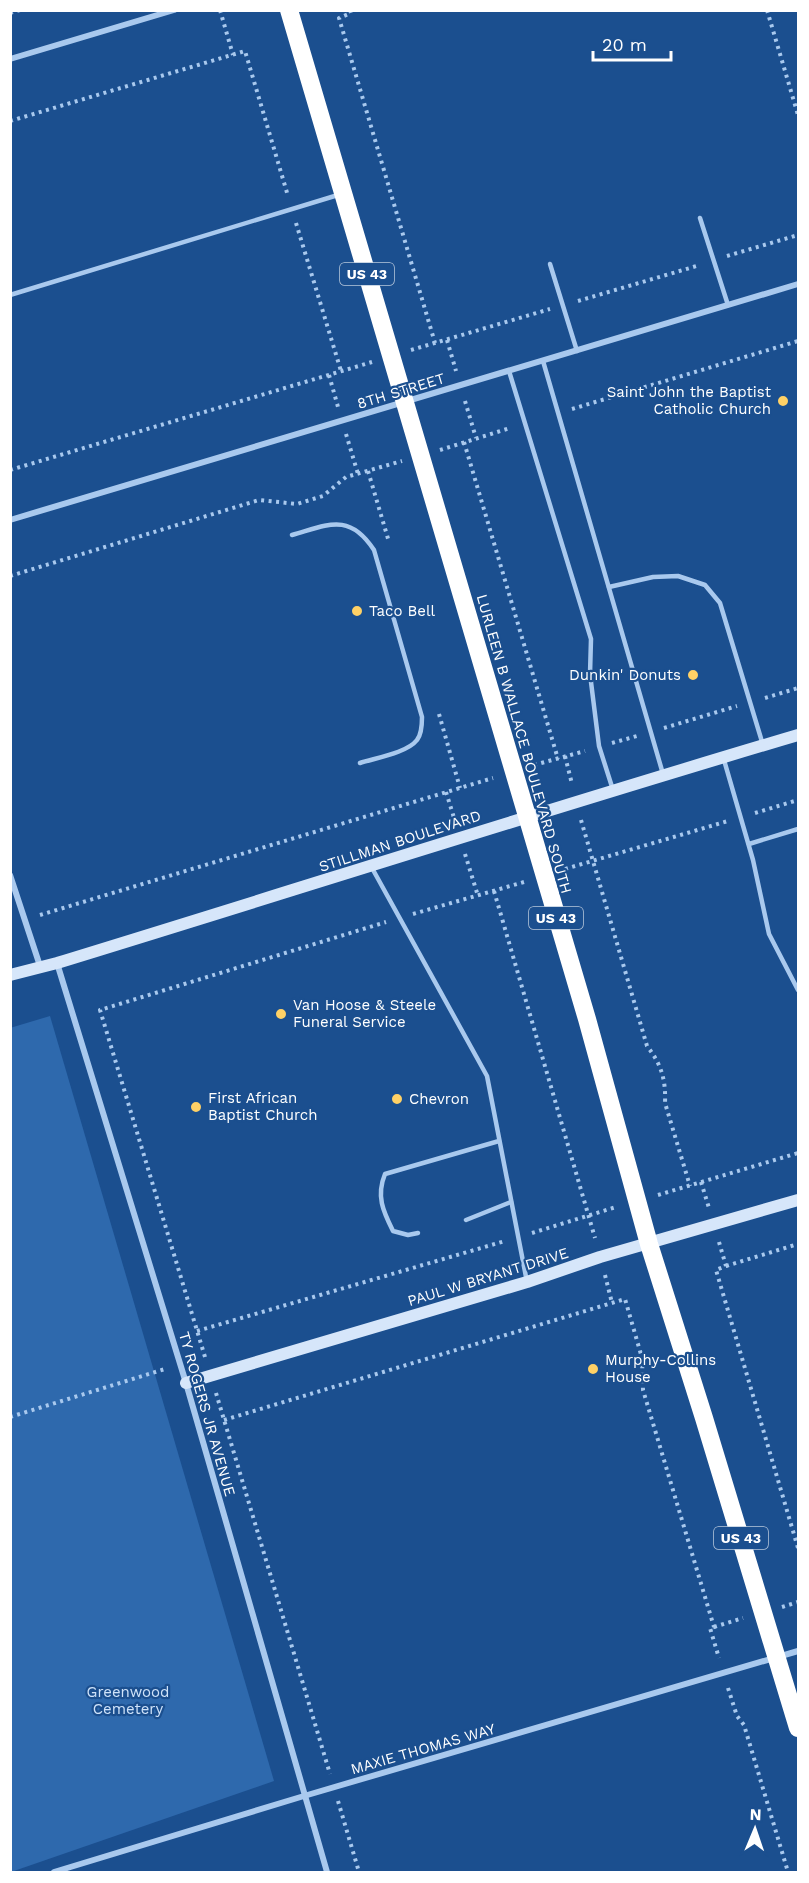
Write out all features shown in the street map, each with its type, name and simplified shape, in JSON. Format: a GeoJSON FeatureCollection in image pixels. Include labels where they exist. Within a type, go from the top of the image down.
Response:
{"type":"FeatureCollection","features":[{"type":"Feature","properties":{"kind":"highway","name":"LURLEEN B WALLACE BOULEVARD SOUTH"},"geometry":{"type":"LineString","coordinates":[[289,10],[587,1019],[648,1244],[778,1657],[798,1728]]}},
{"type":"Feature","properties":{"kind":"main road","name":"STILLMAN BOULEVARD"},"geometry":{"type":"LineString","coordinates":[[10,975],[57,963],[371,867],[526,816],[798,735]]}},
{"type":"Feature","properties":{"kind":"main road","name":"PAUL W BRYANT DRIVE"},"geometry":{"type":"LineString","coordinates":[[186,1383],[527,1282],[600,1257],[798,1200]]}},
{"type":"Feature","properties":{"kind":"street"},"geometry":{"type":"LineString","coordinates":[[10,59],[174,10]]}},
{"type":"Feature","properties":{"kind":"street","name":"8TH STREET"},"geometry":{"type":"LineString","coordinates":[[10,520],[798,284]]}},
{"type":"Feature","properties":{"kind":"street"},"geometry":{"type":"LineString","coordinates":[[10,875],[40,966]]}},
{"type":"Feature","properties":{"kind":"street","name":"TY ROGERS JR AVENUE"},"geometry":{"type":"LineString","coordinates":[[57,963],[186,1383],[327,1872]]}},
{"type":"Feature","properties":{"kind":"street","name":"MAXIE THOMAS WAY"},"geometry":{"type":"LineString","coordinates":[[54,1872],[798,1651]]}},
{"type":"Feature","properties":{"kind":"lane"},"geometry":{"type":"LineString","coordinates":[[10,295],[342,193]]}},
{"type":"Feature","properties":{"kind":"lane"},"geometry":{"type":"LineString","coordinates":[[700,218],[728,305]]}},
{"type":"Feature","properties":{"kind":"lane"},"geometry":{"type":"LineString","coordinates":[[550,264],[577,351]]}},
{"type":"Feature","properties":{"kind":"lane"},"geometry":{"type":"LineString","coordinates":[[543,361],[663,775]]}},
{"type":"Feature","properties":{"kind":"lane"},"geometry":{"type":"LineString","coordinates":[[509,371],[591,639],[590,674],[599,746],[613,790]]}},
{"type":"Feature","properties":{"kind":"lane"},"geometry":{"type":"LineString","coordinates":[[292,535],[333,524],[351,526],[365,537],[374,550],[422,717],[422,729],[418,739],[408,748],[360,763]]}},
{"type":"Feature","properties":{"kind":"lane"},"geometry":{"type":"LineString","coordinates":[[609,587],[653,577],[678,576],[705,585],[720,603],[763,746]]}},
{"type":"Feature","properties":{"kind":"lane"},"geometry":{"type":"LineString","coordinates":[[723,757],[749,844],[769,934],[798,990]]}},
{"type":"Feature","properties":{"kind":"lane"},"geometry":{"type":"LineString","coordinates":[[749,844],[798,829]]}},
{"type":"Feature","properties":{"kind":"lane"},"geometry":{"type":"LineString","coordinates":[[371,867],[487,1076],[527,1282]]}},
{"type":"Feature","properties":{"kind":"lane"},"geometry":{"type":"LineString","coordinates":[[418,1233],[408,1235],[393,1231],[383,1212],[379,1187],[384,1174],[500,1141]]}},
{"type":"Feature","properties":{"kind":"lane"},"geometry":{"type":"LineString","coordinates":[[466,1220],[511,1202]]}},
{"type":"Feature","properties":{"kind":"path"},"geometry":{"type":"LineString","coordinates":[[10,13],[20,10]]}},
{"type":"Feature","properties":{"kind":"path"},"geometry":{"type":"LineString","coordinates":[[220,10],[233,55]]}},
{"type":"Feature","properties":{"kind":"path"},"geometry":{"type":"LineString","coordinates":[[350,10],[351,13],[339,18],[435,343]]}},
{"type":"Feature","properties":{"kind":"path"},"geometry":{"type":"LineString","coordinates":[[767,10],[798,115]]}},
{"type":"Feature","properties":{"kind":"path"},"geometry":{"type":"LineString","coordinates":[[10,121],[245,51]]}},
{"type":"Feature","properties":{"kind":"path"},"geometry":{"type":"LineString","coordinates":[[10,470],[798,235]]}},
{"type":"Feature","properties":{"kind":"path"},"geometry":{"type":"LineString","coordinates":[[558,413],[798,341]]}},
{"type":"Feature","properties":{"kind":"path"},"geometry":{"type":"LineString","coordinates":[[10,576],[259,500],[297,504],[315,499],[323,496],[346,477],[526,423]]}},
{"type":"Feature","properties":{"kind":"path"},"geometry":{"type":"LineString","coordinates":[[464,442],[558,759]]}},
{"type":"Feature","properties":{"kind":"path"},"geometry":{"type":"LineString","coordinates":[[25,919],[513,771],[798,688]]}},
{"type":"Feature","properties":{"kind":"path"},"geometry":{"type":"LineString","coordinates":[[565,756],[647,1046],[659,1061],[665,1088],[665,1103],[690,1186]]}},
{"type":"Feature","properties":{"kind":"path"},"geometry":{"type":"LineString","coordinates":[[359,1872],[100,1010],[399,918],[798,800]]}},
{"type":"Feature","properties":{"kind":"path"},"geometry":{"type":"LineString","coordinates":[[494,891],[589,1215],[612,1303]]}},
{"type":"Feature","properties":{"kind":"path"},"geometry":{"type":"LineString","coordinates":[[197,1331],[798,1153]]}},
{"type":"Feature","properties":{"kind":"path"},"geometry":{"type":"LineString","coordinates":[[701,1182],[726,1266]]}},
{"type":"Feature","properties":{"kind":"path"},"geometry":{"type":"LineString","coordinates":[[798,1244],[716,1270],[798,1548]]}},
{"type":"Feature","properties":{"kind":"path"},"geometry":{"type":"LineString","coordinates":[[224,1419],[625,1299],[642,1358],[643,1390],[714,1627],[710,1628],[737,1716],[744,1725],[788,1872]]}},
{"type":"Feature","properties":{"kind":"path"},"geometry":{"type":"LineString","coordinates":[[10,1417],[180,1364]]}},
{"type":"Feature","properties":{"kind":"green space","name":"Greenwood Cemetery"},"geometry":{"type":"Polygon","coordinates":[[[50,1016],[274,1781],[11,1872],[10,1028],[50,1016]]]}},
{"type":"Feature","properties":{"kind":"place","name":"Saint John the Baptist Catholic Church"},"geometry":{"type":"Point","coordinates":[783,401]}},
{"type":"Feature","properties":{"kind":"place","name":"Taco Bell"},"geometry":{"type":"Point","coordinates":[357,611]}},
{"type":"Feature","properties":{"kind":"place","name":"Dunkin' Donuts"},"geometry":{"type":"Point","coordinates":[693,675]}},
{"type":"Feature","properties":{"kind":"place","name":"Van Hoose & Steele Funeral Service"},"geometry":{"type":"Point","coordinates":[281,1014]}},
{"type":"Feature","properties":{"kind":"place","name":"Chevron"},"geometry":{"type":"Point","coordinates":[397,1099]}},
{"type":"Feature","properties":{"kind":"place","name":"First African Baptist Church"},"geometry":{"type":"Point","coordinates":[196,1107]}},
{"type":"Feature","properties":{"kind":"place","name":"Murphy-Collins House"},"geometry":{"type":"Point","coordinates":[593,1369]}}]}
